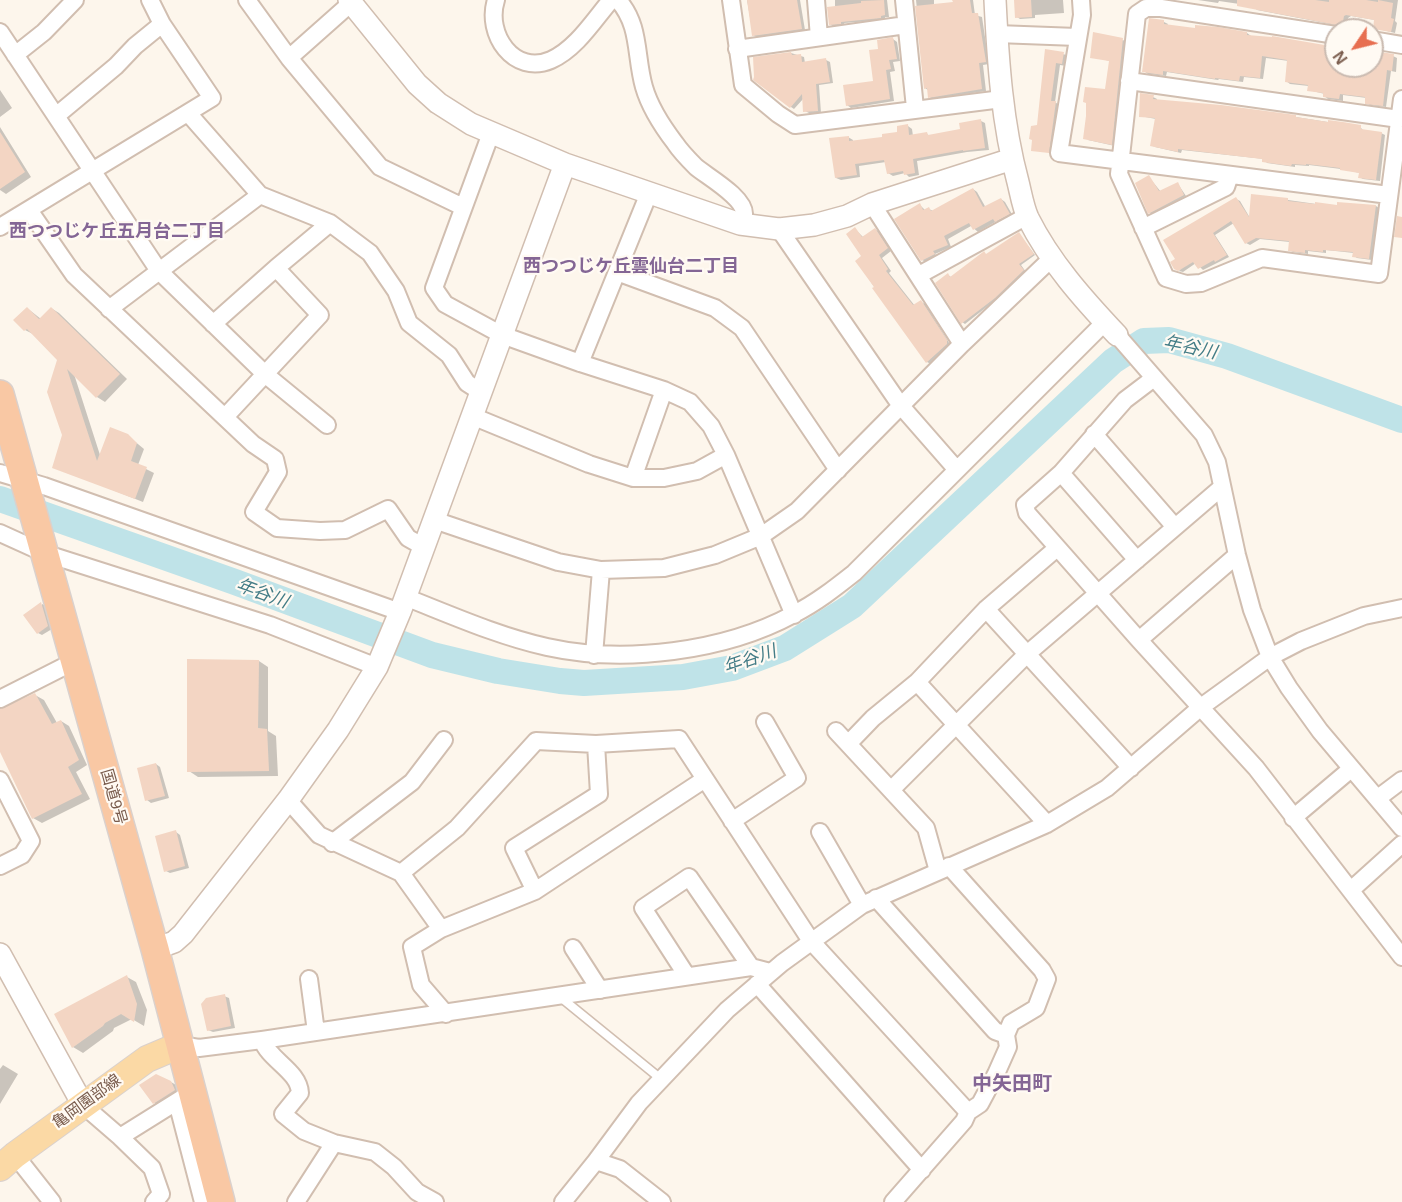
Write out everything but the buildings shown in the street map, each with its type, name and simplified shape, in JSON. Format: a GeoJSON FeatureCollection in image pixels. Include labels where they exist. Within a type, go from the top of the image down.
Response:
{"type":"FeatureCollection","features":[{"type":"Feature","properties":{"kind":"highway","name":"国道9号"},"geometry":{"type":"LineString","coordinates":[[0,394],[17,481],[43,548],[156,949],[180,1045],[185,1096],[221,1202]]}},
{"type":"Feature","properties":{"kind":"main road","name":"亀岡園部線"},"geometry":{"type":"LineString","coordinates":[[8,1161],[147,1059],[180,1045]]}},
{"type":"Feature","properties":{"kind":"street"},"geometry":{"type":"LineString","coordinates":[[15,55],[44,32],[75,0]]}},
{"type":"Feature","properties":{"kind":"street"},"geometry":{"type":"LineString","coordinates":[[0,227],[212,98],[162,24],[150,0]]}},
{"type":"Feature","properties":{"kind":"street"},"geometry":{"type":"LineString","coordinates":[[247,0],[289,58],[380,167],[463,207]]}},
{"type":"Feature","properties":{"kind":"street"},"geometry":{"type":"LineString","coordinates":[[496,0],[492,12],[495,32],[504,47],[517,59],[533,63],[550,60],[569,48],[610,0]]}},
{"type":"Feature","properties":{"kind":"street"},"geometry":{"type":"LineString","coordinates":[[618,0],[633,24],[644,88],[657,119],[680,150],[697,167],[735,197],[744,216],[740,224]]}},
{"type":"Feature","properties":{"kind":"street"},"geometry":{"type":"LineString","coordinates":[[731,0],[743,85],[795,125],[915,108],[1002,99]]}},
{"type":"Feature","properties":{"kind":"street"},"geometry":{"type":"LineString","coordinates":[[816,0],[819,36]]}},
{"type":"Feature","properties":{"kind":"street"},"geometry":{"type":"LineString","coordinates":[[904,0],[915,108]]}},
{"type":"Feature","properties":{"kind":"street"},"geometry":{"type":"LineString","coordinates":[[994,0],[1002,99],[1012,159],[1027,216],[1052,258],[1073,287],[1204,435],[1217,462],[1237,555],[1252,610],[1270,657],[1295,697],[1351,769],[1402,828]]}},
{"type":"Feature","properties":{"kind":"street"},"geometry":{"type":"LineString","coordinates":[[1081,0],[1082,15],[1059,153],[1389,195]]}},
{"type":"Feature","properties":{"kind":"street"},"geometry":{"type":"LineString","coordinates":[[289,58],[351,1],[417,84],[454,114],[491,133],[565,164],[740,224],[779,229],[814,225],[847,216],[872,204],[1012,159]]}},
{"type":"Feature","properties":{"kind":"street"},"geometry":{"type":"LineString","coordinates":[[1324,33],[1162,4],[1146,8],[1137,14],[1119,174],[1166,278],[1186,285],[1201,283],[1262,258],[1379,274],[1402,99]]}},
{"type":"Feature","properties":{"kind":"street"},"geometry":{"type":"LineString","coordinates":[[56,116],[162,24]]}},
{"type":"Feature","properties":{"kind":"street"},"geometry":{"type":"LineString","coordinates":[[737,49],[906,25]]}},
{"type":"Feature","properties":{"kind":"street"},"geometry":{"type":"LineString","coordinates":[[0,32],[159,271],[266,375],[327,425]]}},
{"type":"Feature","properties":{"kind":"street"},"geometry":{"type":"LineString","coordinates":[[997,34],[1077,37]]}},
{"type":"Feature","properties":{"kind":"street"},"geometry":{"type":"LineString","coordinates":[[1384,42],[1402,45]]}},
{"type":"Feature","properties":{"kind":"street"},"geometry":{"type":"LineString","coordinates":[[1129,81],[1399,119]]}},
{"type":"Feature","properties":{"kind":"street"},"geometry":{"type":"LineString","coordinates":[[188,113],[260,195],[330,223],[370,253],[396,291],[409,323],[449,355],[467,383],[481,392]]}},
{"type":"Feature","properties":{"kind":"street"},"geometry":{"type":"LineString","coordinates":[[491,133],[434,288],[445,304],[502,335],[664,390],[690,402],[711,426],[726,455],[794,615]]}},
{"type":"Feature","properties":{"kind":"street"},"geometry":{"type":"LineString","coordinates":[[156,949],[174,942],[183,934],[288,800],[338,730],[379,663],[565,164]]}},
{"type":"Feature","properties":{"kind":"street"},"geometry":{"type":"LineString","coordinates":[[1143,228],[1226,187],[1230,175]]}},
{"type":"Feature","properties":{"kind":"street"},"geometry":{"type":"LineString","coordinates":[[580,363],[649,193]]}},
{"type":"Feature","properties":{"kind":"street"},"geometry":{"type":"LineString","coordinates":[[109,309],[260,195]]}},
{"type":"Feature","properties":{"kind":"street"},"geometry":{"type":"LineString","coordinates":[[872,204],[962,344]]}},
{"type":"Feature","properties":{"kind":"street"},"geometry":{"type":"LineString","coordinates":[[29,210],[74,275],[253,444],[275,459],[278,472],[254,512],[278,528],[320,531],[345,530],[388,509],[408,538],[424,547]]}},
{"type":"Feature","properties":{"kind":"street"},"geometry":{"type":"LineString","coordinates":[[919,275],[1027,216]]}},
{"type":"Feature","properties":{"kind":"street"},"geometry":{"type":"LineString","coordinates":[[213,324],[330,223]]}},
{"type":"Feature","properties":{"kind":"street"},"geometry":{"type":"LineString","coordinates":[[779,229],[901,406],[957,470]]}},
{"type":"Feature","properties":{"kind":"street"},"geometry":{"type":"LineString","coordinates":[[434,520],[558,562],[601,570],[664,568],[715,555],[761,536],[797,511],[962,344],[1052,258]]}},
{"type":"Feature","properties":{"kind":"street"},"geometry":{"type":"LineString","coordinates":[[225,417],[320,315],[276,268]]}},
{"type":"Feature","properties":{"kind":"street"},"geometry":{"type":"LineString","coordinates":[[617,272],[715,308],[742,328],[838,470]]}},
{"type":"Feature","properties":{"kind":"street"},"geometry":{"type":"LineString","coordinates":[[17,481],[56,490],[400,611],[546,646],[594,655],[673,651],[723,641],[761,629],[794,615],[825,595],[854,573],[957,470],[1111,328]]}},
{"type":"Feature","properties":{"kind":"street"},"geometry":{"type":"LineString","coordinates":[[1152,374],[1125,400],[1061,473],[1025,505],[1027,513],[1256,768],[1402,957]]}},
{"type":"Feature","properties":{"kind":"street"},"geometry":{"type":"LineString","coordinates":[[633,478],[664,390]]}},
{"type":"Feature","properties":{"kind":"street"},"geometry":{"type":"LineString","coordinates":[[472,417],[589,464],[633,478],[664,478],[697,471],[726,455]]}},
{"type":"Feature","properties":{"kind":"street"},"geometry":{"type":"LineString","coordinates":[[1094,434],[1175,527]]}},
{"type":"Feature","properties":{"kind":"street"},"geometry":{"type":"LineString","coordinates":[[1061,473],[1137,560]]}},
{"type":"Feature","properties":{"kind":"street"},"geometry":{"type":"LineString","coordinates":[[891,790],[1027,654],[1222,487]]}},
{"type":"Feature","properties":{"kind":"street"},"geometry":{"type":"LineString","coordinates":[[0,533],[379,663]]}},
{"type":"Feature","properties":{"kind":"street"},"geometry":{"type":"LineString","coordinates":[[848,744],[873,718],[917,682],[986,609],[1057,548]]}},
{"type":"Feature","properties":{"kind":"street"},"geometry":{"type":"LineString","coordinates":[[1139,640],[1237,555]]}},
{"type":"Feature","properties":{"kind":"street"},"geometry":{"type":"LineString","coordinates":[[594,655],[601,570]]}},
{"type":"Feature","properties":{"kind":"street"},"geometry":{"type":"LineString","coordinates":[[563,1202],[639,1103],[661,1079],[727,1010],[770,972],[811,941],[869,901],[1047,824],[1107,788],[1201,707],[1270,657],[1301,640],[1364,616],[1402,608]]}},
{"type":"Feature","properties":{"kind":"street"},"geometry":{"type":"LineString","coordinates":[[986,609],[1131,768]]}},
{"type":"Feature","properties":{"kind":"street"},"geometry":{"type":"LineString","coordinates":[[0,699],[75,661]]}},
{"type":"Feature","properties":{"kind":"street"},"geometry":{"type":"LineString","coordinates":[[917,682],[1047,824]]}},
{"type":"Feature","properties":{"kind":"street"},"geometry":{"type":"LineString","coordinates":[[732,821],[797,778],[765,722]]}},
{"type":"Feature","properties":{"kind":"street"},"geometry":{"type":"LineString","coordinates":[[836,731],[926,828],[943,869],[1042,970],[1047,979],[1035,1008],[1011,1023],[1006,1035],[1008,1047],[980,1104],[968,1112],[963,1121],[893,1202]]}},
{"type":"Feature","properties":{"kind":"street"},"geometry":{"type":"LineString","coordinates":[[402,873],[457,828],[536,741],[596,744],[679,739],[811,941],[968,1112]]}},
{"type":"Feature","properties":{"kind":"street"},"geometry":{"type":"LineString","coordinates":[[332,843],[412,782],[444,740]]}},
{"type":"Feature","properties":{"kind":"street"},"geometry":{"type":"LineString","coordinates":[[535,891],[513,848],[598,794],[596,744]]}},
{"type":"Feature","properties":{"kind":"street"},"geometry":{"type":"LineString","coordinates":[[1293,818],[1351,769]]}},
{"type":"Feature","properties":{"kind":"street"},"geometry":{"type":"LineString","coordinates":[[446,1014],[422,985],[412,947],[441,929],[535,891],[705,779]]}},
{"type":"Feature","properties":{"kind":"street"},"geometry":{"type":"LineString","coordinates":[[0,780],[31,841],[22,855],[0,866]]}},
{"type":"Feature","properties":{"kind":"street"},"geometry":{"type":"LineString","coordinates":[[1378,798],[1402,780]]}},
{"type":"Feature","properties":{"kind":"street"},"geometry":{"type":"LineString","coordinates":[[288,800],[319,835],[332,843],[402,873],[441,929]]}},
{"type":"Feature","properties":{"kind":"street"},"geometry":{"type":"LineString","coordinates":[[820,832],[869,901],[995,1031],[1006,1035]]}},
{"type":"Feature","properties":{"kind":"street"},"geometry":{"type":"LineString","coordinates":[[1351,890],[1402,844]]}},
{"type":"Feature","properties":{"kind":"street"},"geometry":{"type":"LineString","coordinates":[[687,976],[643,908],[690,877],[751,967]]}},
{"type":"Feature","properties":{"kind":"street"},"geometry":{"type":"LineString","coordinates":[[573,948],[600,990]]}},
{"type":"Feature","properties":{"kind":"street"},"geometry":{"type":"LineString","coordinates":[[0,954],[83,1105],[152,1168],[161,1194],[154,1202]]}},
{"type":"Feature","properties":{"kind":"street"},"geometry":{"type":"LineString","coordinates":[[180,1045],[199,1048],[262,1040],[751,967],[770,972]]}},
{"type":"Feature","properties":{"kind":"street"},"geometry":{"type":"LineString","coordinates":[[309,979],[316,1032]]}},
{"type":"Feature","properties":{"kind":"street"},"geometry":{"type":"LineString","coordinates":[[758,984],[922,1170]]}},
{"type":"Feature","properties":{"kind":"street"},"geometry":{"type":"LineString","coordinates":[[262,1040],[300,1088],[300,1093],[282,1114],[304,1131],[334,1143],[375,1152],[394,1167],[417,1192],[435,1202]]}},
{"type":"Feature","properties":{"kind":"street"},"geometry":{"type":"LineString","coordinates":[[120,1137],[185,1096],[203,1202]]}},
{"type":"Feature","properties":{"kind":"street"},"geometry":{"type":"LineString","coordinates":[[296,1202],[334,1143]]}},
{"type":"Feature","properties":{"kind":"street"},"geometry":{"type":"LineString","coordinates":[[8,1161],[52,1202]]}},
{"type":"Feature","properties":{"kind":"street"},"geometry":{"type":"LineString","coordinates":[[596,1161],[620,1169],[662,1202]]}},
{"type":"Feature","properties":{"kind":"lane"},"geometry":{"type":"LineString","coordinates":[[559,996],[661,1079]]}},
{"type":"Feature","properties":{"kind":"waterway","name":"年谷川"},"geometry":{"type":"LineString","coordinates":[[0,499],[432,655],[498,671],[584,683],[683,677],[732,668],[785,648],[852,606],[1113,361],[1144,341],[1169,340],[1227,356],[1402,420]]}},
{"type":"Feature","properties":{"kind":"district","name":"西つつじケ丘五月台二丁目"},"geometry":{"type":"Point","coordinates":[117,232]}},
{"type":"Feature","properties":{"kind":"district","name":"西つつじケ丘雲仙台二丁目"},"geometry":{"type":"Point","coordinates":[631,267]}},
{"type":"Feature","properties":{"kind":"district","name":"中矢田町"},"geometry":{"type":"Point","coordinates":[1012,1084]}}]}
